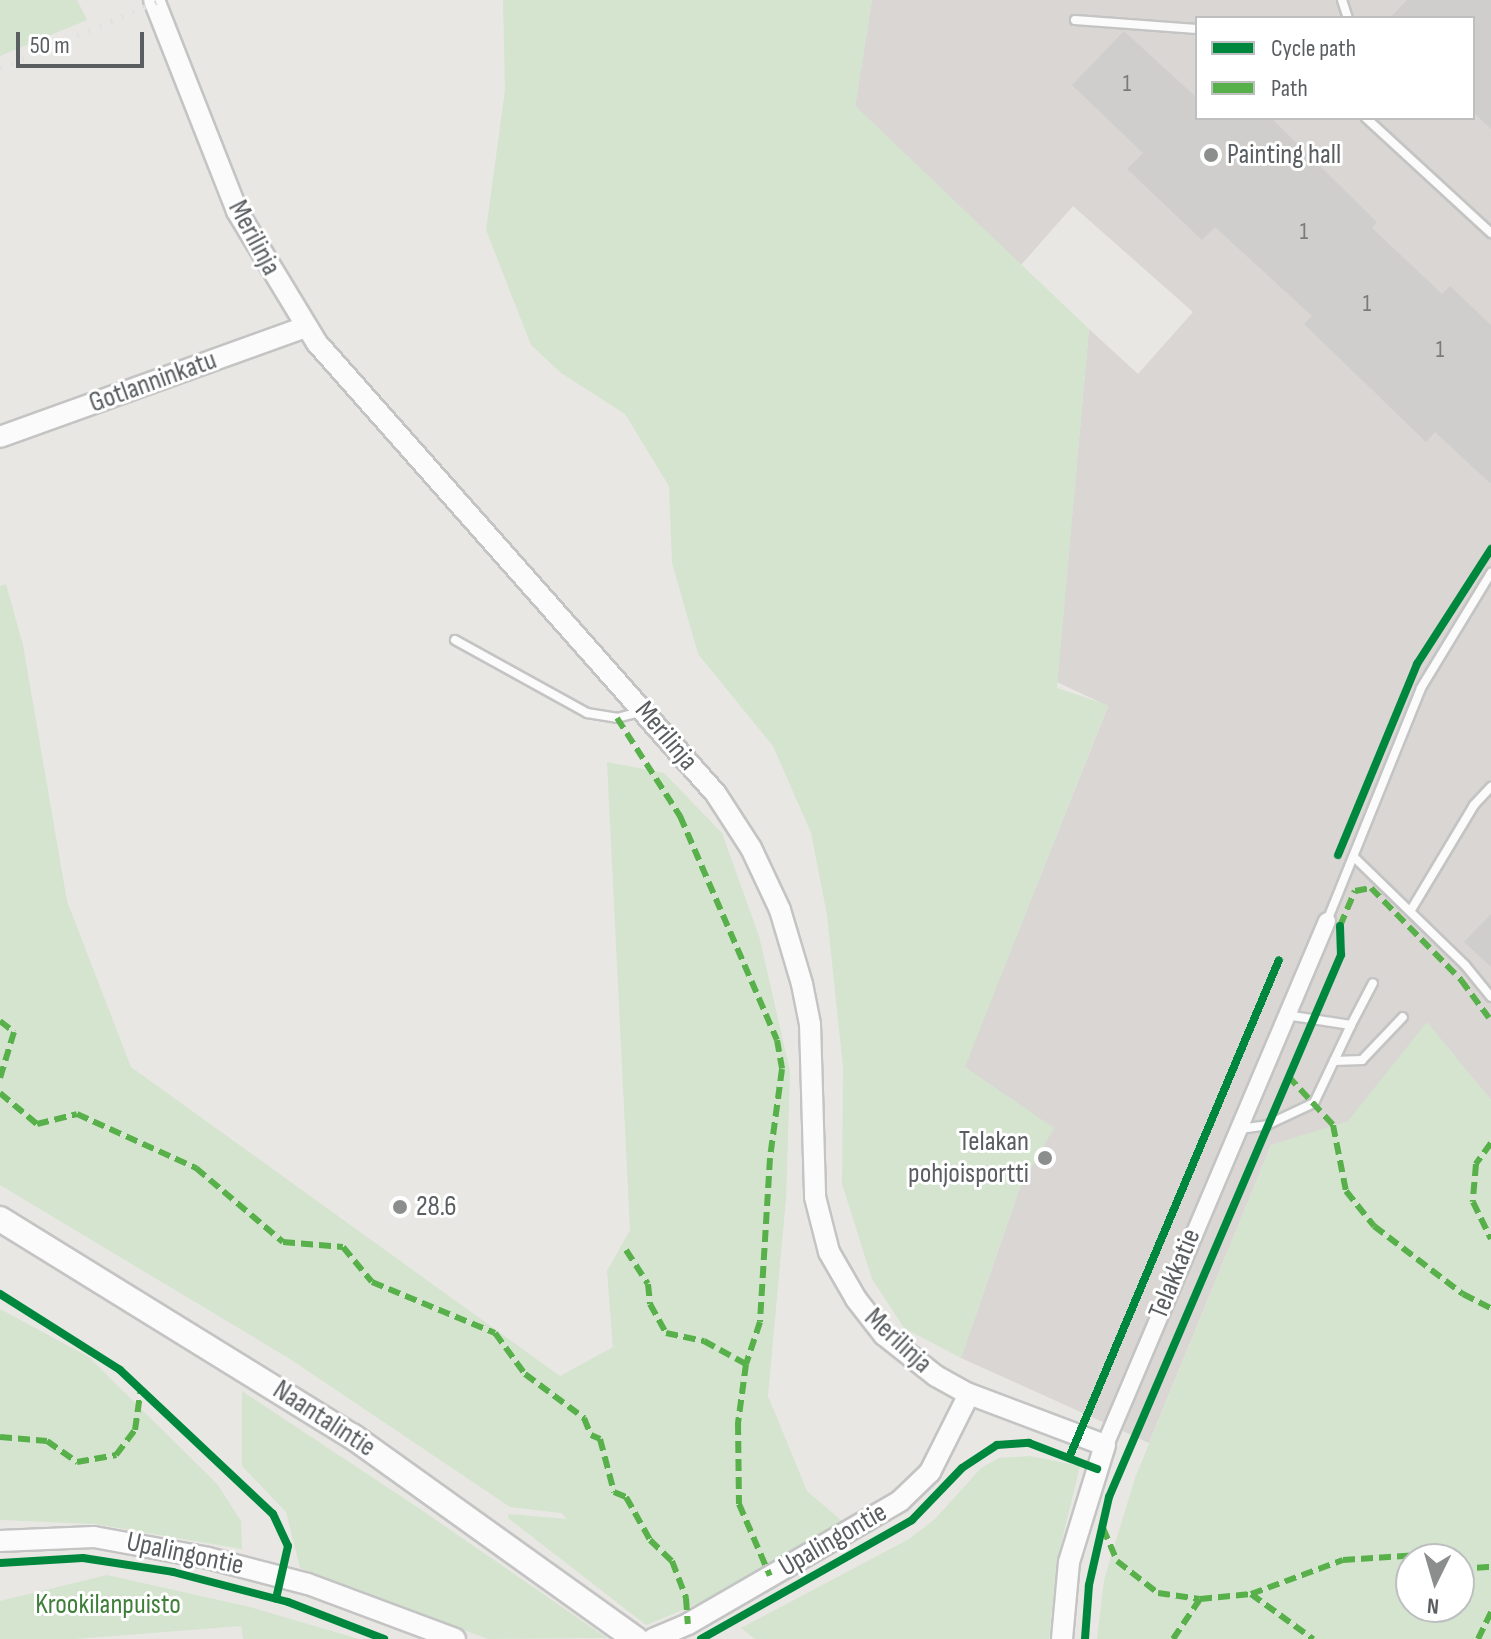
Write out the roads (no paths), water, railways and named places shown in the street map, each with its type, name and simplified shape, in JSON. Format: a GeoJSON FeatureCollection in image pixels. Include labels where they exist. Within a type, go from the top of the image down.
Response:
{"type":"FeatureCollection","features":[{"type":"Feature","properties":{"kind":"main road","name":"Naantalintie"},"geometry":{"type":"LineString","coordinates":[[0,1219],[352,1436],[636,1639]]}},
{"type":"Feature","properties":{"kind":"street","name":"Merilinja"},"geometry":{"type":"LineString","coordinates":[[154,0],[237,211],[306,327],[355,391],[645,710],[734,821],[766,878],[792,946],[810,1024],[812,1177],[829,1252],[856,1299],[884,1335],[913,1360],[969,1394],[1105,1445]]}},
{"type":"Feature","properties":{"kind":"street","name":"Gotlanninkatu"},"geometry":{"type":"LineString","coordinates":[[0,437],[306,327]]}},
{"type":"Feature","properties":{"kind":"street","name":"Telakkatie"},"geometry":{"type":"LineString","coordinates":[[1062,1639],[1069,1562],[1105,1445],[1236,1129],[1327,921]]}},
{"type":"Feature","properties":{"kind":"street","name":"Upalingontie"},"geometry":{"type":"LineString","coordinates":[[653,1639],[688,1624],[900,1501],[930,1472],[969,1394]]}},
{"type":"Feature","properties":{"kind":"street","name":"Upalingontie"},"geometry":{"type":"LineString","coordinates":[[0,1541],[94,1537],[208,1558],[295,1579],[455,1639]]}},
{"type":"Feature","properties":{"kind":"lane"},"geometry":{"type":"LineString","coordinates":[[1075,20],[1195,29]]}},
{"type":"Feature","properties":{"kind":"lane"},"geometry":{"type":"LineString","coordinates":[[1368,120],[1491,233]]}},
{"type":"Feature","properties":{"kind":"lane"},"geometry":{"type":"LineString","coordinates":[[1327,921],[1421,688],[1491,573]]}},
{"type":"Feature","properties":{"kind":"lane"},"geometry":{"type":"LineString","coordinates":[[455,640],[587,713],[617,718],[645,710]]}},
{"type":"Feature","properties":{"kind":"lane"},"geometry":{"type":"LineString","coordinates":[[1411,910],[1474,805],[1491,787]]}},
{"type":"Feature","properties":{"kind":"lane"},"geometry":{"type":"LineString","coordinates":[[1354,857],[1411,910],[1491,997]]}},
{"type":"Feature","properties":{"kind":"lane"},"geometry":{"type":"LineString","coordinates":[[1236,1129],[1267,1125],[1314,1103],[1373,983]]}},
{"type":"Feature","properties":{"kind":"lane"},"geometry":{"type":"LineString","coordinates":[[1286,1015],[1351,1025]]}},
{"type":"Feature","properties":{"kind":"lane"},"geometry":{"type":"LineString","coordinates":[[1334,1061],[1362,1060],[1403,1017]]}},
{"type":"Feature","properties":{"kind":"railway"},"geometry":{"type":"LineString","coordinates":[[0,68],[161,0]]}},
{"type":"Feature","properties":{"kind":"place","name":"Painting hall"},"geometry":{"type":"Point","coordinates":[1211,155]}},
{"type":"Feature","properties":{"kind":"place","name":"Telakan pohjoisportti"},"geometry":{"type":"Point","coordinates":[1045,1158]}},
{"type":"Feature","properties":{"kind":"place","name":"28.6"},"geometry":{"type":"Point","coordinates":[400,1207]}},
{"type":"Feature","properties":{"kind":"park label","name":"Krookilanpuisto"},"geometry":{"type":"Point","coordinates":[108,1605]}}]}
